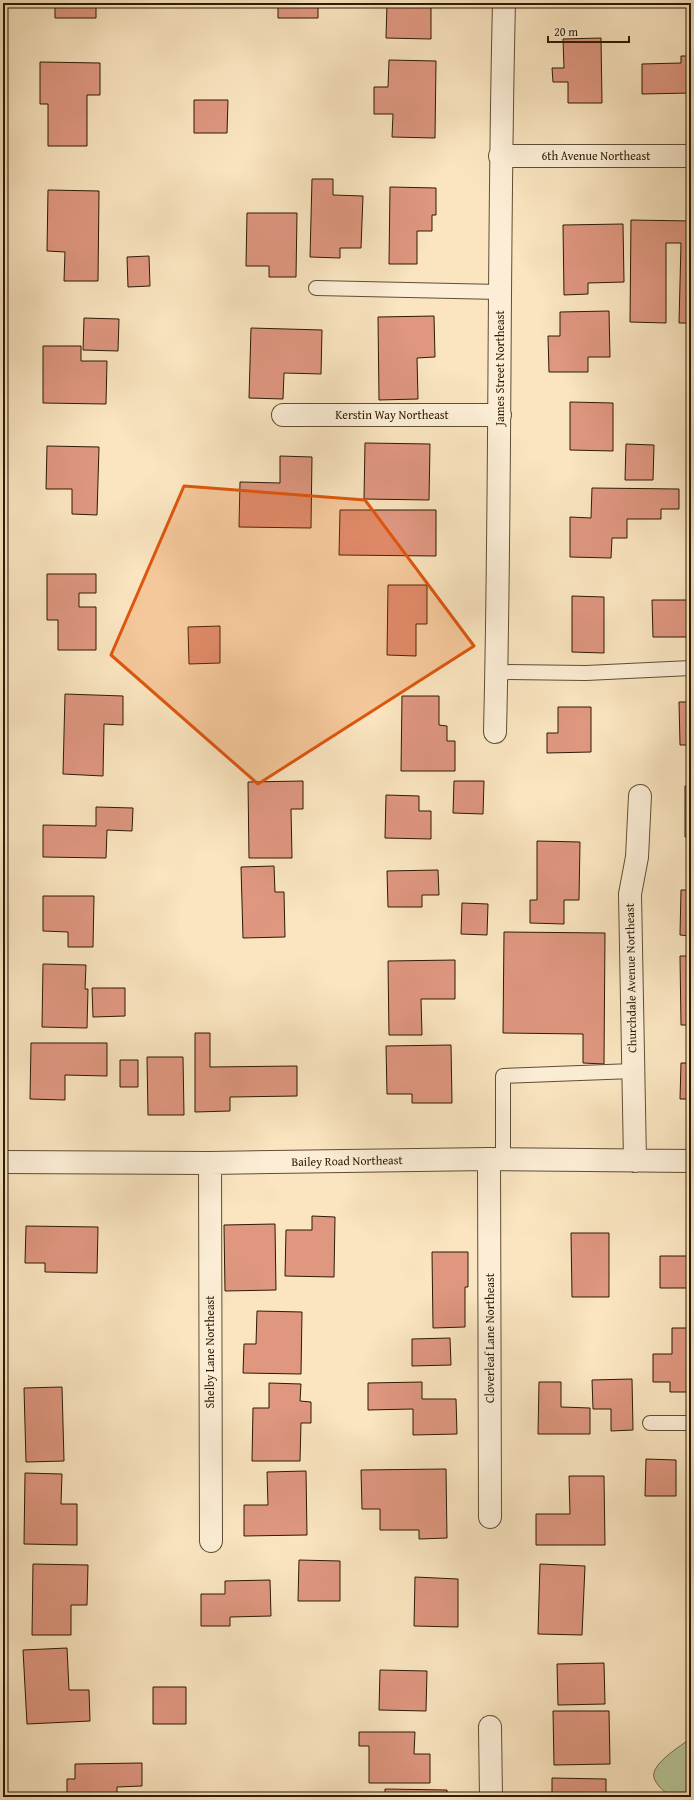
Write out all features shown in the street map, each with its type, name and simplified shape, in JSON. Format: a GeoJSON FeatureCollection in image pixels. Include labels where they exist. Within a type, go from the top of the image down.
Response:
{"type":"FeatureCollection","features":[{"type":"Feature","properties":{"kind":"street","name":"James Street Northeast"},"geometry":{"type":"LineString","coordinates":[[495,732],[500,415],[500,156],[504,3]]}},
{"type":"Feature","properties":{"kind":"street","name":"6th Avenue Northeast"},"geometry":{"type":"LineString","coordinates":[[500,156],[691,156]]}},
{"type":"Feature","properties":{"kind":"street","name":"Kerstin Way Northeast"},"geometry":{"type":"LineString","coordinates":[[283,415],[500,415]]}},
{"type":"Feature","properties":{"kind":"street","name":"Churchdale Avenue Northeast"},"geometry":{"type":"LineString","coordinates":[[635,1161],[632,1071],[630,894],[638,858],[640,796]]}},
{"type":"Feature","properties":{"kind":"street","name":"Bailey Road Northeast"},"geometry":{"type":"LineString","coordinates":[[3,1162],[210,1163],[496,1160],[691,1161]]}},
{"type":"Feature","properties":{"kind":"street","name":"Cloverleaf Lane Northeast"},"geometry":{"type":"LineString","coordinates":[[490,1517],[496,1160]]}},
{"type":"Feature","properties":{"kind":"street","name":"Shelby Lane Northeast"},"geometry":{"type":"LineString","coordinates":[[210,1163],[211,1541]]}},
{"type":"Feature","properties":{"kind":"street"},"geometry":{"type":"LineString","coordinates":[[490,1727],[491,1797]]}},
{"type":"Feature","properties":{"kind":"lane"},"geometry":{"type":"LineString","coordinates":[[316,288],[500,292]]}},
{"type":"Feature","properties":{"kind":"lane"},"geometry":{"type":"LineString","coordinates":[[497,672],[586,673],[691,668]]}},
{"type":"Feature","properties":{"kind":"lane"},"geometry":{"type":"LineString","coordinates":[[496,1160],[503,1076],[632,1071]]}},
{"type":"Feature","properties":{"kind":"lane"},"geometry":{"type":"LineString","coordinates":[[650,1423],[691,1423]]}},
{"type":"Feature","properties":{"kind":"highlighted area"},"geometry":{"type":"Polygon","coordinates":[[[184,486],[365,500],[474,646],[258,784],[111,655],[184,486]]]}},
{"type":"Feature","properties":{"kind":"green space"},"geometry":{"type":"Polygon","coordinates":[[[691,1738],[691,1797],[670,1797],[657,1784],[654,1778],[654,1773],[661,1761],[691,1738]]]}},
{"type":"Feature","properties":{"kind":"building"},"geometry":{"type":"Polygon","coordinates":[[[55,3],[96,3],[96,18],[55,18],[55,3]]]}},
{"type":"Feature","properties":{"kind":"building"},"geometry":{"type":"Polygon","coordinates":[[[278,3],[318,3],[318,18],[278,18],[278,3]]]}},
{"type":"Feature","properties":{"kind":"building"},"geometry":{"type":"Polygon","coordinates":[[[387,3],[431,3],[431,39],[386,38],[387,3]]]}},
{"type":"Feature","properties":{"kind":"building"},"geometry":{"type":"Polygon","coordinates":[[[601,38],[602,103],[568,103],[568,82],[553,82],[552,68],[564,68],[563,39],[601,38]]]}},
{"type":"Feature","properties":{"kind":"building"},"geometry":{"type":"Polygon","coordinates":[[[681,56],[691,56],[691,93],[642,94],[642,64],[681,63],[681,56]]]}},
{"type":"Feature","properties":{"kind":"building"},"geometry":{"type":"Polygon","coordinates":[[[389,60],[436,61],[435,138],[392,137],[393,114],[374,114],[374,87],[388,87],[389,60]]]}},
{"type":"Feature","properties":{"kind":"building"},"geometry":{"type":"Polygon","coordinates":[[[40,62],[100,63],[100,95],[87,95],[87,146],[48,146],[48,104],[40,104],[40,62]]]}},
{"type":"Feature","properties":{"kind":"building"},"geometry":{"type":"Polygon","coordinates":[[[194,100],[228,100],[227,133],[194,133],[194,100]]]}},
{"type":"Feature","properties":{"kind":"building"},"geometry":{"type":"Polygon","coordinates":[[[312,179],[333,179],[333,195],[363,196],[361,248],[340,248],[340,258],[310,257],[312,179]]]}},
{"type":"Feature","properties":{"kind":"building"},"geometry":{"type":"Polygon","coordinates":[[[390,187],[436,188],[436,215],[432,215],[432,231],[417,231],[417,264],[389,264],[390,187]]]}},
{"type":"Feature","properties":{"kind":"building"},"geometry":{"type":"Polygon","coordinates":[[[48,190],[99,191],[98,281],[64,281],[65,252],[47,251],[48,190]]]}},
{"type":"Feature","properties":{"kind":"building"},"geometry":{"type":"Polygon","coordinates":[[[247,213],[297,213],[296,277],[269,277],[269,266],[246,266],[247,213]]]}},
{"type":"Feature","properties":{"kind":"building"},"geometry":{"type":"Polygon","coordinates":[[[631,220],[691,221],[691,323],[679,323],[681,243],[666,243],[666,323],[630,322],[631,220]]]}},
{"type":"Feature","properties":{"kind":"building"},"geometry":{"type":"Polygon","coordinates":[[[623,224],[624,282],[588,283],[588,294],[564,295],[563,225],[623,224]]]}},
{"type":"Feature","properties":{"kind":"building"},"geometry":{"type":"Polygon","coordinates":[[[149,256],[150,286],[128,287],[127,257],[149,256]]]}},
{"type":"Feature","properties":{"kind":"building"},"geometry":{"type":"Polygon","coordinates":[[[609,311],[610,357],[588,357],[588,372],[549,372],[548,336],[560,336],[560,312],[609,311]]]}},
{"type":"Feature","properties":{"kind":"building"},"geometry":{"type":"Polygon","coordinates":[[[434,316],[435,357],[417,358],[418,399],[379,400],[378,317],[434,316]]]}},
{"type":"Feature","properties":{"kind":"building"},"geometry":{"type":"Polygon","coordinates":[[[84,318],[119,319],[118,351],[83,350],[84,318]]]}},
{"type":"Feature","properties":{"kind":"building"},"geometry":{"type":"Polygon","coordinates":[[[251,328],[322,330],[321,374],[284,373],[283,399],[249,398],[251,328]]]}},
{"type":"Feature","properties":{"kind":"building"},"geometry":{"type":"Polygon","coordinates":[[[43,346],[81,346],[81,361],[107,361],[106,404],[43,403],[43,346]]]}},
{"type":"Feature","properties":{"kind":"building"},"geometry":{"type":"Polygon","coordinates":[[[570,402],[613,403],[613,451],[570,450],[570,402]]]}},
{"type":"Feature","properties":{"kind":"building"},"geometry":{"type":"Polygon","coordinates":[[[365,443],[430,444],[429,500],[364,499],[365,443]]]}},
{"type":"Feature","properties":{"kind":"building"},"geometry":{"type":"Polygon","coordinates":[[[626,444],[654,445],[653,480],[625,480],[626,444]]]}},
{"type":"Feature","properties":{"kind":"building"},"geometry":{"type":"Polygon","coordinates":[[[47,446],[99,447],[97,515],[72,514],[72,489],[46,489],[47,446]]]}},
{"type":"Feature","properties":{"kind":"building"},"geometry":{"type":"Polygon","coordinates":[[[280,456],[312,457],[311,528],[239,527],[240,482],[280,483],[280,456]]]}},
{"type":"Feature","properties":{"kind":"building"},"geometry":{"type":"Polygon","coordinates":[[[592,488],[679,489],[679,509],[661,509],[661,519],[627,519],[627,538],[612,538],[611,558],[570,557],[570,517],[591,518],[592,488]]]}},
{"type":"Feature","properties":{"kind":"building"},"geometry":{"type":"Polygon","coordinates":[[[340,510],[436,510],[436,556],[339,555],[340,510]]]}},
{"type":"Feature","properties":{"kind":"building"},"geometry":{"type":"Polygon","coordinates":[[[47,574],[96,574],[96,593],[79,593],[79,607],[96,607],[96,650],[58,650],[58,620],[47,620],[47,574]]]}},
{"type":"Feature","properties":{"kind":"building"},"geometry":{"type":"Polygon","coordinates":[[[388,585],[427,585],[427,624],[416,624],[416,656],[387,655],[388,585]]]}},
{"type":"Feature","properties":{"kind":"building"},"geometry":{"type":"Polygon","coordinates":[[[572,596],[604,597],[604,653],[572,652],[572,596]]]}},
{"type":"Feature","properties":{"kind":"building"},"geometry":{"type":"Polygon","coordinates":[[[652,600],[691,600],[691,637],[653,637],[652,600]]]}},
{"type":"Feature","properties":{"kind":"building"},"geometry":{"type":"Polygon","coordinates":[[[220,626],[220,663],[189,664],[188,627],[220,626]]]}},
{"type":"Feature","properties":{"kind":"building"},"geometry":{"type":"Polygon","coordinates":[[[65,694],[123,696],[123,725],[104,724],[103,776],[63,774],[65,694]]]}},
{"type":"Feature","properties":{"kind":"building"},"geometry":{"type":"Polygon","coordinates":[[[402,696],[439,696],[439,725],[447,726],[447,741],[455,741],[455,771],[401,771],[402,696]]]}},
{"type":"Feature","properties":{"kind":"building"},"geometry":{"type":"Polygon","coordinates":[[[679,702],[691,702],[691,745],[680,745],[679,702]]]}},
{"type":"Feature","properties":{"kind":"building"},"geometry":{"type":"Polygon","coordinates":[[[558,707],[591,707],[591,752],[547,753],[547,733],[558,733],[558,707]]]}},
{"type":"Feature","properties":{"kind":"building"},"geometry":{"type":"Polygon","coordinates":[[[303,781],[303,809],[291,809],[292,858],[249,858],[248,782],[303,781]]]}},
{"type":"Feature","properties":{"kind":"building"},"geometry":{"type":"Polygon","coordinates":[[[454,781],[484,781],[483,814],[453,813],[454,781]]]}},
{"type":"Feature","properties":{"kind":"building"},"geometry":{"type":"Polygon","coordinates":[[[691,785],[691,837],[685,837],[685,786],[691,785]]]}},
{"type":"Feature","properties":{"kind":"building"},"geometry":{"type":"Polygon","coordinates":[[[386,795],[419,796],[419,811],[431,811],[431,839],[385,838],[386,795]]]}},
{"type":"Feature","properties":{"kind":"building"},"geometry":{"type":"Polygon","coordinates":[[[96,807],[133,808],[132,831],[107,830],[106,858],[43,857],[43,825],[96,826],[96,807]]]}},
{"type":"Feature","properties":{"kind":"building"},"geometry":{"type":"Polygon","coordinates":[[[537,841],[580,842],[579,900],[564,900],[564,924],[530,923],[530,900],[537,900],[537,841]]]}},
{"type":"Feature","properties":{"kind":"building"},"geometry":{"type":"Polygon","coordinates":[[[274,866],[275,892],[284,892],[285,937],[243,938],[241,867],[274,866]]]}},
{"type":"Feature","properties":{"kind":"building"},"geometry":{"type":"Polygon","coordinates":[[[438,870],[439,895],[422,895],[422,907],[388,907],[387,871],[438,870]]]}},
{"type":"Feature","properties":{"kind":"building"},"geometry":{"type":"Polygon","coordinates":[[[690,870],[691,936],[680,935],[681,890],[690,890],[690,870]]]}},
{"type":"Feature","properties":{"kind":"building"},"geometry":{"type":"Polygon","coordinates":[[[43,896],[94,896],[93,947],[68,947],[68,932],[43,931],[43,896]]]}},
{"type":"Feature","properties":{"kind":"building"},"geometry":{"type":"Polygon","coordinates":[[[462,903],[488,904],[487,935],[461,934],[462,903]]]}},
{"type":"Feature","properties":{"kind":"building"},"geometry":{"type":"Polygon","coordinates":[[[504,932],[605,933],[604,1064],[583,1063],[583,1034],[503,1033],[504,932]]]}},
{"type":"Feature","properties":{"kind":"building"},"geometry":{"type":"Polygon","coordinates":[[[680,956],[691,956],[691,1025],[681,1025],[680,956]]]}},
{"type":"Feature","properties":{"kind":"building"},"geometry":{"type":"Polygon","coordinates":[[[455,960],[455,999],[421,999],[422,1035],[389,1035],[388,961],[455,960]]]}},
{"type":"Feature","properties":{"kind":"building"},"geometry":{"type":"Polygon","coordinates":[[[43,964],[86,965],[85,989],[88,989],[87,1028],[42,1027],[43,964]]]}},
{"type":"Feature","properties":{"kind":"building"},"geometry":{"type":"Polygon","coordinates":[[[92,988],[125,988],[125,1016],[93,1017],[92,988]]]}},
{"type":"Feature","properties":{"kind":"building"},"geometry":{"type":"Polygon","coordinates":[[[195,1033],[210,1033],[210,1067],[297,1066],[297,1096],[230,1097],[230,1111],[195,1112],[195,1033]]]}},
{"type":"Feature","properties":{"kind":"building"},"geometry":{"type":"Polygon","coordinates":[[[31,1043],[107,1043],[107,1076],[65,1075],[65,1100],[30,1099],[31,1043]]]}},
{"type":"Feature","properties":{"kind":"building"},"geometry":{"type":"Polygon","coordinates":[[[451,1045],[452,1103],[412,1103],[412,1094],[387,1094],[386,1046],[451,1045]]]}},
{"type":"Feature","properties":{"kind":"building"},"geometry":{"type":"Polygon","coordinates":[[[147,1057],[183,1057],[184,1115],[148,1115],[147,1057]]]}},
{"type":"Feature","properties":{"kind":"building"},"geometry":{"type":"Polygon","coordinates":[[[120,1060],[138,1060],[138,1087],[120,1087],[120,1060]]]}},
{"type":"Feature","properties":{"kind":"building"},"geometry":{"type":"Polygon","coordinates":[[[681,1063],[691,1063],[691,1099],[680,1099],[681,1063]]]}},
{"type":"Feature","properties":{"kind":"building"},"geometry":{"type":"Polygon","coordinates":[[[312,1216],[335,1217],[334,1277],[285,1276],[286,1230],[312,1230],[312,1216]]]}},
{"type":"Feature","properties":{"kind":"building"},"geometry":{"type":"Polygon","coordinates":[[[275,1224],[276,1290],[225,1291],[224,1225],[275,1224]]]}},
{"type":"Feature","properties":{"kind":"building"},"geometry":{"type":"Polygon","coordinates":[[[26,1226],[98,1227],[97,1273],[45,1272],[45,1263],[25,1263],[26,1226]]]}},
{"type":"Feature","properties":{"kind":"building"},"geometry":{"type":"Polygon","coordinates":[[[571,1233],[609,1233],[609,1297],[572,1297],[571,1233]]]}},
{"type":"Feature","properties":{"kind":"building"},"geometry":{"type":"Polygon","coordinates":[[[432,1252],[468,1252],[468,1287],[465,1287],[465,1327],[433,1328],[432,1252]]]}},
{"type":"Feature","properties":{"kind":"building"},"geometry":{"type":"Polygon","coordinates":[[[660,1256],[691,1256],[690,1288],[660,1288],[660,1256]]]}},
{"type":"Feature","properties":{"kind":"building"},"geometry":{"type":"Polygon","coordinates":[[[257,1311],[302,1312],[301,1374],[243,1373],[244,1344],[256,1344],[257,1311]]]}},
{"type":"Feature","properties":{"kind":"building"},"geometry":{"type":"Polygon","coordinates":[[[672,1328],[691,1328],[691,1392],[670,1392],[670,1382],[653,1382],[653,1354],[672,1354],[672,1328]]]}},
{"type":"Feature","properties":{"kind":"building"},"geometry":{"type":"Polygon","coordinates":[[[450,1338],[451,1365],[412,1366],[412,1339],[450,1338]]]}},
{"type":"Feature","properties":{"kind":"building"},"geometry":{"type":"Polygon","coordinates":[[[632,1379],[633,1430],[611,1431],[611,1409],[593,1409],[592,1380],[632,1379]]]}},
{"type":"Feature","properties":{"kind":"building"},"geometry":{"type":"Polygon","coordinates":[[[422,1382],[422,1399],[456,1399],[457,1434],[413,1435],[413,1409],[368,1410],[368,1383],[422,1382]]]}},
{"type":"Feature","properties":{"kind":"building"},"geometry":{"type":"Polygon","coordinates":[[[539,1382],[561,1382],[561,1407],[590,1408],[590,1434],[538,1434],[539,1382]]]}},
{"type":"Feature","properties":{"kind":"building"},"geometry":{"type":"Polygon","coordinates":[[[269,1383],[301,1384],[300,1401],[311,1402],[311,1423],[301,1423],[300,1461],[252,1461],[253,1408],[269,1408],[269,1383]]]}},
{"type":"Feature","properties":{"kind":"building"},"geometry":{"type":"Polygon","coordinates":[[[62,1387],[64,1461],[26,1462],[24,1388],[62,1387]]]}},
{"type":"Feature","properties":{"kind":"building"},"geometry":{"type":"Polygon","coordinates":[[[646,1459],[676,1460],[676,1496],[645,1496],[646,1459]]]}},
{"type":"Feature","properties":{"kind":"building"},"geometry":{"type":"Polygon","coordinates":[[[446,1469],[447,1538],[419,1539],[419,1530],[380,1530],[380,1509],[362,1509],[361,1470],[446,1469]]]}},
{"type":"Feature","properties":{"kind":"building"},"geometry":{"type":"Polygon","coordinates":[[[306,1471],[307,1535],[244,1536],[244,1505],[268,1505],[267,1472],[306,1471]]]}},
{"type":"Feature","properties":{"kind":"building"},"geometry":{"type":"Polygon","coordinates":[[[25,1473],[62,1474],[61,1504],[77,1504],[77,1545],[24,1544],[25,1473]]]}},
{"type":"Feature","properties":{"kind":"building"},"geometry":{"type":"Polygon","coordinates":[[[569,1476],[604,1476],[605,1545],[536,1545],[536,1514],[570,1514],[569,1476]]]}},
{"type":"Feature","properties":{"kind":"building"},"geometry":{"type":"Polygon","coordinates":[[[299,1560],[340,1561],[340,1601],[298,1601],[299,1560]]]}},
{"type":"Feature","properties":{"kind":"building"},"geometry":{"type":"Polygon","coordinates":[[[33,1564],[88,1565],[87,1605],[71,1605],[71,1635],[32,1635],[33,1564]]]}},
{"type":"Feature","properties":{"kind":"building"},"geometry":{"type":"Polygon","coordinates":[[[540,1564],[585,1566],[582,1635],[538,1634],[540,1564]]]}},
{"type":"Feature","properties":{"kind":"building"},"geometry":{"type":"Polygon","coordinates":[[[415,1577],[458,1579],[458,1627],[414,1626],[415,1577]]]}},
{"type":"Feature","properties":{"kind":"building"},"geometry":{"type":"Polygon","coordinates":[[[270,1580],[271,1616],[230,1617],[230,1626],[201,1626],[201,1594],[225,1594],[225,1581],[270,1580]]]}},
{"type":"Feature","properties":{"kind":"building"},"geometry":{"type":"Polygon","coordinates":[[[67,1648],[69,1690],[89,1690],[90,1721],[27,1724],[23,1650],[67,1648]]]}},
{"type":"Feature","properties":{"kind":"building"},"geometry":{"type":"Polygon","coordinates":[[[604,1663],[605,1704],[558,1705],[557,1664],[604,1663]]]}},
{"type":"Feature","properties":{"kind":"building"},"geometry":{"type":"Polygon","coordinates":[[[380,1670],[427,1671],[426,1711],[379,1710],[380,1670]]]}},
{"type":"Feature","properties":{"kind":"building"},"geometry":{"type":"Polygon","coordinates":[[[153,1687],[186,1687],[186,1724],[153,1724],[153,1687]]]}},
{"type":"Feature","properties":{"kind":"building"},"geometry":{"type":"Polygon","coordinates":[[[553,1711],[609,1711],[610,1764],[554,1765],[553,1711]]]}},
{"type":"Feature","properties":{"kind":"building"},"geometry":{"type":"Polygon","coordinates":[[[359,1732],[415,1732],[414,1754],[430,1754],[430,1783],[369,1783],[369,1746],[359,1746],[359,1732]]]}},
{"type":"Feature","properties":{"kind":"building"},"geometry":{"type":"Polygon","coordinates":[[[142,1763],[142,1786],[117,1787],[117,1797],[67,1797],[67,1779],[75,1779],[75,1764],[142,1763]]]}},
{"type":"Feature","properties":{"kind":"building"},"geometry":{"type":"Polygon","coordinates":[[[552,1778],[606,1779],[606,1797],[537,1797],[537,1793],[552,1793],[552,1778]]]}},
{"type":"Feature","properties":{"kind":"building"},"geometry":{"type":"Polygon","coordinates":[[[385,1789],[447,1790],[447,1797],[385,1797],[385,1789]]]}}]}
